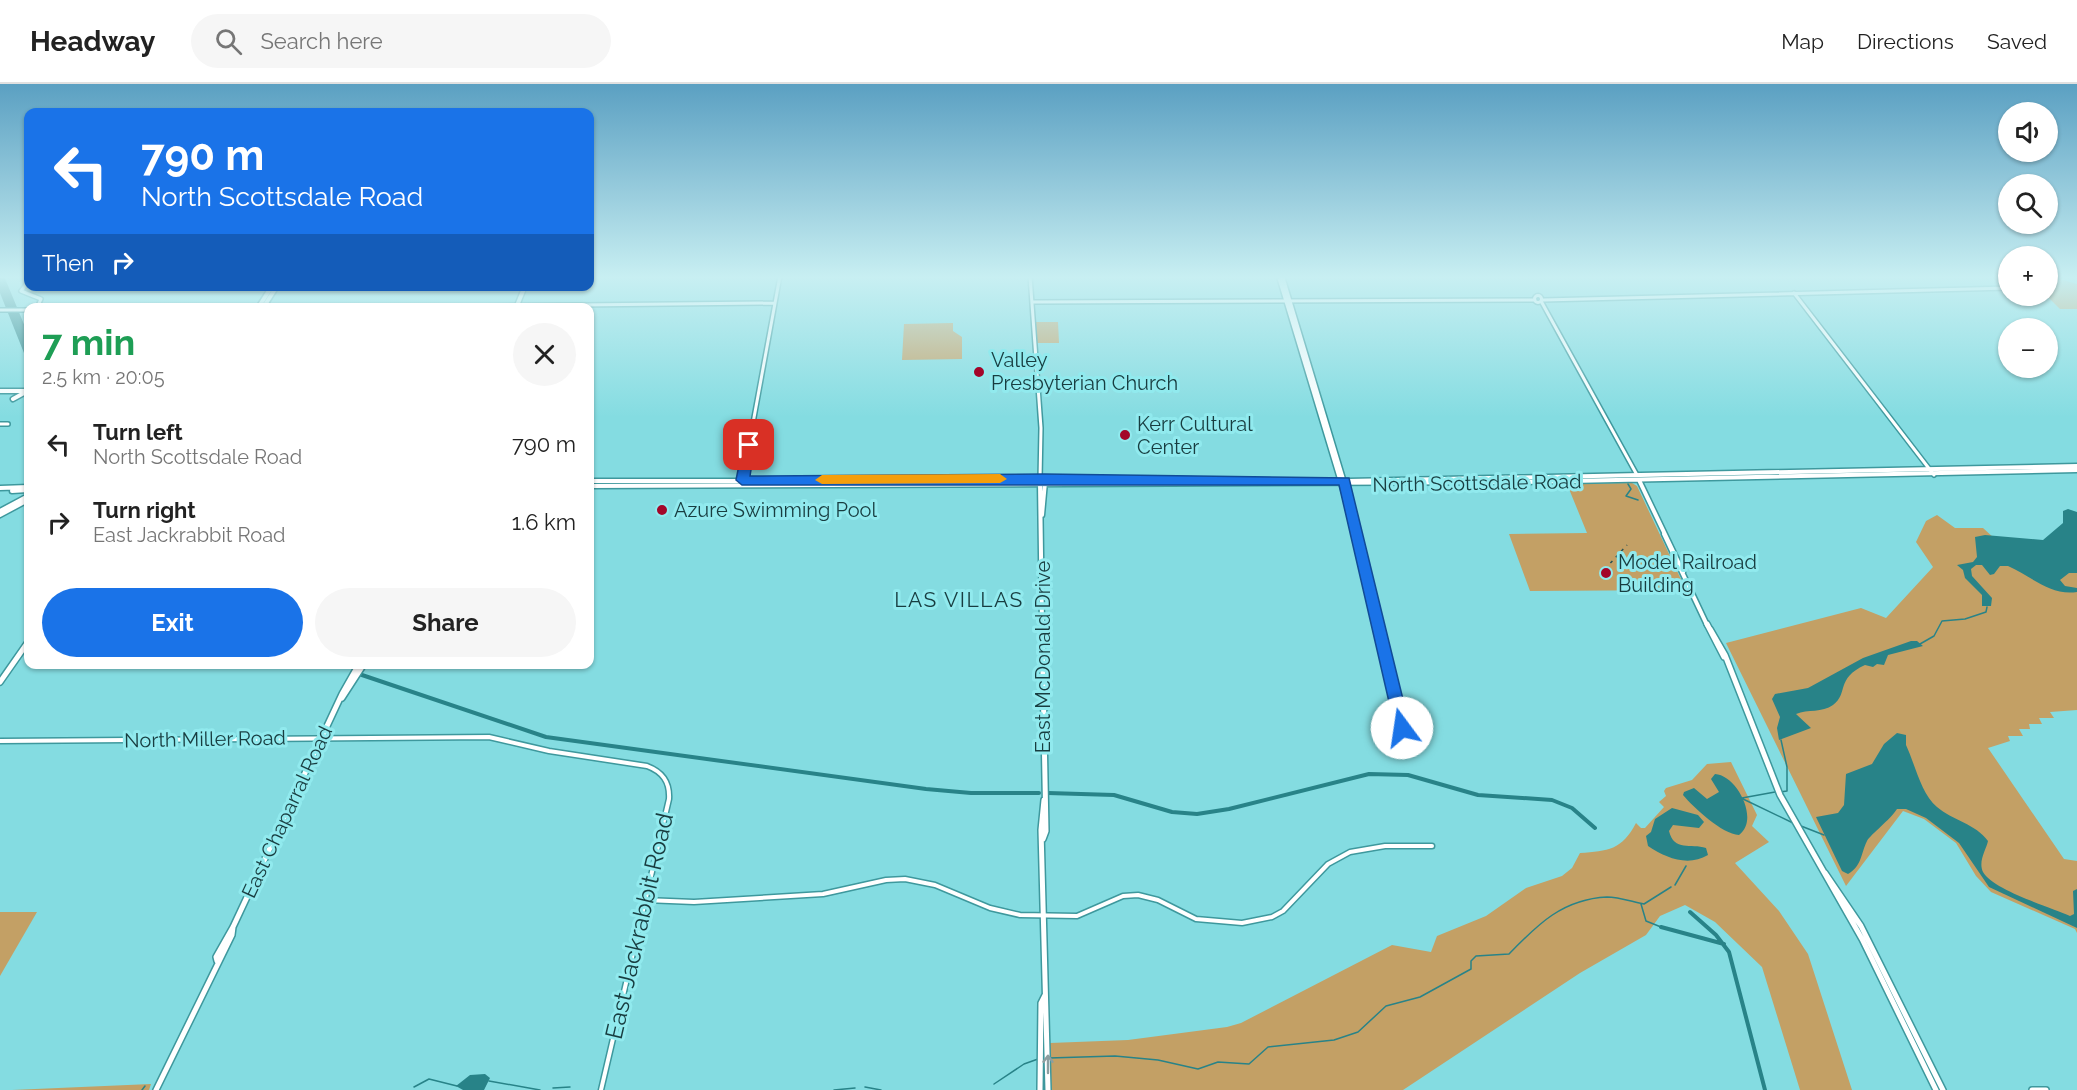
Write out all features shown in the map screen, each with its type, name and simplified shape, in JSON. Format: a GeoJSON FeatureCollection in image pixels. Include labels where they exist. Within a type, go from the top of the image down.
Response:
{"type":"FeatureCollection","features":[{"type":"Feature","properties":{"kind":"main road"},"geometry":{"type":"LineString","coordinates":[[1294,323],[1343,483],[1402,728]]}},
{"type":"Feature","properties":{"kind":"main road"},"geometry":{"type":"LineString","coordinates":[[0,392],[8,385]]}},
{"type":"Feature","properties":{"kind":"main road"},"geometry":{"type":"LineString","coordinates":[[0,392],[24,393]]}},
{"type":"Feature","properties":{"kind":"main road"},"geometry":{"type":"LineString","coordinates":[[13,399],[24,394]]}},
{"type":"Feature","properties":{"kind":"main road","name":"North Scottsdale Road"},"geometry":{"type":"LineString","coordinates":[[1403,482],[1428,479],[1570,477],[1787,477],[2077,468]]}},
{"type":"Feature","properties":{"kind":"main road"},"geometry":{"type":"LineString","coordinates":[[1759,473],[1787,477],[1810,472]]}},
{"type":"Feature","properties":{"kind":"main road","name":"North Scottsdale Road"},"geometry":{"type":"LineString","coordinates":[[594,481],[742,483],[1042,480],[1446,483],[1543,482],[1759,473],[1933,473]]}},
{"type":"Feature","properties":{"kind":"main road"},"geometry":{"type":"LineString","coordinates":[[1516,478],[1543,482],[1570,477]]}},
{"type":"Feature","properties":{"kind":"main road"},"geometry":{"type":"LineString","coordinates":[[1638,478],[1724,657],[1763,755],[1798,829],[1862,939],[1936,1090]]}},
{"type":"Feature","properties":{"kind":"main road"},"geometry":{"type":"LineString","coordinates":[[1428,479],[1446,483],[1471,479]]}},
{"type":"Feature","properties":{"kind":"main road","name":"East McDonald Drive"},"geometry":{"type":"LineString","coordinates":[[1042,480],[1046,831],[1043,838],[1048,1086]]}},
{"type":"Feature","properties":{"kind":"main road","name":"North Scottsdale Road"},"geometry":{"type":"LineString","coordinates":[[594,486],[664,483]]}},
{"type":"Feature","properties":{"kind":"main road"},"geometry":{"type":"LineString","coordinates":[[0,489],[24,489]]}},
{"type":"Feature","properties":{"kind":"main road"},"geometry":{"type":"LineString","coordinates":[[0,513],[24,500]]}},
{"type":"Feature","properties":{"kind":"main road"},"geometry":{"type":"LineString","coordinates":[[0,682],[24,648]]}},
{"type":"Feature","properties":{"kind":"main road","name":"East Chaparral Road"},"geometry":{"type":"LineString","coordinates":[[156,1090],[225,948],[322,737],[359,669]]}},
{"type":"Feature","properties":{"kind":"main road"},"geometry":{"type":"LineString","coordinates":[[1825,873],[1861,926],[1943,1090]]}},
{"type":"Feature","properties":{"kind":"main road","name":"East McDonald Drive"},"geometry":{"type":"LineString","coordinates":[[1040,1087],[1041,1003],[1045,995]]}},
{"type":"Feature","properties":{"kind":"main road"},"geometry":{"type":"LineString","coordinates":[[2032,1090],[2046,1090]]}},
{"type":"Feature","properties":{"kind":"street"},"geometry":{"type":"LineString","coordinates":[[742,483],[771,323]]}},
{"type":"Feature","properties":{"kind":"street","name":"East McDonald Drive"},"geometry":{"type":"LineString","coordinates":[[1032,323],[1042,480]]}},
{"type":"Feature","properties":{"kind":"street"},"geometry":{"type":"LineString","coordinates":[[1553,323],[1638,478]]}},
{"type":"Feature","properties":{"kind":"street"},"geometry":{"type":"LineString","coordinates":[[1817,323],[1933,473]]}},
{"type":"Feature","properties":{"kind":"street"},"geometry":{"type":"LineString","coordinates":[[0,424],[8,424]]}},
{"type":"Feature","properties":{"kind":"street","name":"North Miller Road"},"geometry":{"type":"LineString","coordinates":[[0,741],[483,737],[549,752],[653,768]]}},
{"type":"Feature","properties":{"kind":"street","name":"East Jackrabbit Road"},"geometry":{"type":"LineString","coordinates":[[601,1090],[669,790],[666,778],[653,768]]}},
{"type":"Feature","properties":{"kind":"street"},"geometry":{"type":"LineString","coordinates":[[645,900],[750,900],[779,895],[815,895],[881,880],[907,879],[945,887],[994,911],[1079,915],[1117,897],[1137,895],[1150,897],[1198,920],[1258,921],[1272,918],[1286,909],[1317,872],[1346,854],[1375,847],[1432,846]]}},
{"type":"Feature","properties":{"kind":"shaded area"},"geometry":{"type":"Polygon","coordinates":[[[953,323],[953,331],[962,337],[962,359],[902,360],[904,324],[953,323]]]}},
{"type":"Feature","properties":{"kind":"shaded area"},"geometry":{"type":"Polygon","coordinates":[[[1035,323],[1058,323],[1059,343],[1037,343],[1035,323]]]}},
{"type":"Feature","properties":{"kind":"shaded area"},"geometry":{"type":"Polygon","coordinates":[[[1632,483],[1637,486],[1686,590],[1530,591],[1509,534],[1587,533],[1567,484],[1632,483]]]}},
{"type":"Feature","properties":{"kind":"shaded area"},"geometry":{"type":"Polygon","coordinates":[[[1937,515],[1955,528],[1983,528],[2017,559],[2077,569],[2077,710],[2050,712],[2054,718],[2039,718],[2042,724],[2029,724],[2030,729],[2019,729],[2023,736],[2008,736],[2010,741],[1988,748],[2064,859],[2077,861],[2077,933],[2075,929],[1991,892],[1976,876],[1956,843],[1924,819],[1903,811],[1846,886],[1726,643],[1861,608],[1886,618],[1933,567],[1916,542],[1926,521],[1937,515]]]}},
{"type":"Feature","properties":{"kind":"shaded area"},"geometry":{"type":"Polygon","coordinates":[[[1731,762],[1757,815],[1752,826],[1769,842],[1735,863],[1779,911],[1808,954],[1852,1090],[1800,1090],[1762,967],[1715,922],[1685,905],[1660,916],[1646,935],[1580,973],[1403,1090],[1050,1090],[1050,1043],[1128,1040],[1227,1027],[1241,1023],[1392,945],[1431,952],[1437,936],[1486,916],[1526,888],[1562,876],[1572,868],[1580,853],[1606,850],[1620,844],[1636,823],[1641,828],[1645,828],[1664,807],[1659,802],[1666,796],[1664,791],[1666,788],[1692,780],[1707,764],[1731,762]]]}},
{"type":"Feature","properties":{"kind":"shaded area"},"geometry":{"type":"Polygon","coordinates":[[[0,912],[37,912],[0,976],[0,912]]]}},
{"type":"Feature","properties":{"kind":"shaded area"},"geometry":{"type":"Polygon","coordinates":[[[151,1084],[149,1090],[12,1090],[151,1084]]]}},
{"type":"Feature","properties":{"kind":"water"},"geometry":{"type":"Polygon","coordinates":[[[12,323],[24,324],[24,353],[12,323]]]}},
{"type":"Feature","properties":{"kind":"water"},"geometry":{"type":"Polygon","coordinates":[[[2068,509],[2077,512],[2077,573],[2069,573],[2060,580],[2065,586],[2077,588],[2077,592],[2049,588],[2008,566],[2000,566],[1994,574],[1990,575],[1982,565],[1976,565],[1971,569],[1972,576],[1992,598],[1991,606],[1982,606],[1982,595],[1965,578],[1963,570],[1957,565],[1973,562],[1977,557],[1975,537],[1985,535],[2043,540],[2063,523],[2063,511],[2068,509]]]}},
{"type":"Feature","properties":{"kind":"water"},"geometry":{"type":"Polygon","coordinates":[[[1911,641],[1917,641],[1923,646],[1888,655],[1884,665],[1877,664],[1873,667],[1865,665],[1856,670],[1846,681],[1841,696],[1833,705],[1796,714],[1811,728],[1779,740],[1777,728],[1780,717],[1772,699],[1775,694],[1808,688],[1863,658],[1911,641]]]}},
{"type":"Feature","properties":{"kind":"water"},"geometry":{"type":"Polygon","coordinates":[[[1897,733],[1906,735],[1906,745],[1931,801],[1943,811],[1977,830],[1988,841],[1981,864],[1983,872],[1989,879],[2023,897],[2070,916],[2074,914],[2073,891],[2077,889],[2077,928],[1989,887],[1959,843],[1926,818],[1906,809],[1897,809],[1869,838],[1859,863],[1853,871],[1848,874],[1842,871],[1816,817],[1838,813],[1844,805],[1846,774],[1872,764],[1884,744],[1897,733]]]}},
{"type":"Feature","properties":{"kind":"water"},"geometry":{"type":"Polygon","coordinates":[[[1715,774],[1731,782],[1743,799],[1747,819],[1745,828],[1739,835],[1732,834],[1717,825],[1683,795],[1684,792],[1694,788],[1707,799],[1719,792],[1711,779],[1715,774]]]}},
{"type":"Feature","properties":{"kind":"water"},"geometry":{"type":"Polygon","coordinates":[[[1672,808],[1698,815],[1704,822],[1699,828],[1673,825],[1669,831],[1671,838],[1684,846],[1706,848],[1708,855],[1700,859],[1677,860],[1648,846],[1646,836],[1651,832],[1655,819],[1672,808]]]}},
{"type":"Feature","properties":{"kind":"water"},"geometry":{"type":"Polygon","coordinates":[[[485,1074],[490,1078],[484,1090],[463,1090],[456,1086],[470,1075],[485,1074]]]}},
{"type":"Feature","properties":{"kind":"waterway"},"geometry":{"type":"LineString","coordinates":[[1628,484],[1631,489],[1626,496],[1638,500]]}},
{"type":"Feature","properties":{"kind":"waterway"},"geometry":{"type":"LineString","coordinates":[[1920,644],[1934,636],[1942,621],[1965,619],[1986,612],[1987,607]]}},
{"type":"Feature","properties":{"kind":"waterway"},"geometry":{"type":"LineString","coordinates":[[359,674],[546,737],[926,789],[971,793],[1039,793]]}},
{"type":"Feature","properties":{"kind":"waterway"},"geometry":{"type":"LineString","coordinates":[[1780,792],[1787,791],[1787,767],[1781,740]]}},
{"type":"Feature","properties":{"kind":"waterway"},"geometry":{"type":"LineString","coordinates":[[1048,793],[1114,795],[1172,812],[1197,814],[1229,809],[1369,774],[1408,775],[1478,795],[1552,800],[1572,808],[1595,828]]}},
{"type":"Feature","properties":{"kind":"waterway"},"geometry":{"type":"LineString","coordinates":[[1742,798],[1775,792]]}},
{"type":"Feature","properties":{"kind":"waterway"},"geometry":{"type":"LineString","coordinates":[[1741,798],[1793,823]]}},
{"type":"Feature","properties":{"kind":"waterway"},"geometry":{"type":"LineString","coordinates":[[1801,826],[1824,835]]}},
{"type":"Feature","properties":{"kind":"waterway"},"geometry":{"type":"LineString","coordinates":[[1675,885],[1686,866]]}},
{"type":"Feature","properties":{"kind":"waterway"},"geometry":{"type":"LineString","coordinates":[[1049,1058],[1115,1056],[1158,1060],[1198,1069],[1218,1062],[1249,1064],[1268,1047],[1334,1040],[1358,1032],[1386,1006],[1420,997],[1471,969],[1471,961],[1476,956],[1509,954],[1541,923],[1564,908],[1591,899],[1607,897],[1644,904],[1671,887]]}},
{"type":"Feature","properties":{"kind":"waterway"},"geometry":{"type":"LineString","coordinates":[[1641,904],[1646,921],[1661,927]]}},
{"type":"Feature","properties":{"kind":"waterway"},"geometry":{"type":"LineString","coordinates":[[1690,912],[1723,944]]}},
{"type":"Feature","properties":{"kind":"waterway"},"geometry":{"type":"LineString","coordinates":[[1661,927],[1723,944]]}},
{"type":"Feature","properties":{"kind":"waterway"},"geometry":{"type":"LineString","coordinates":[[1723,944],[1729,952],[1765,1090]]}},
{"type":"Feature","properties":{"kind":"waterway"},"geometry":{"type":"LineString","coordinates":[[994,1084],[1024,1064],[1038,1059]]}},
{"type":"Feature","properties":{"kind":"waterway"},"geometry":{"type":"LineString","coordinates":[[414,1087],[429,1079],[457,1086]]}},
{"type":"Feature","properties":{"kind":"waterway"},"geometry":{"type":"LineString","coordinates":[[489,1081],[540,1090]]}},
{"type":"Feature","properties":{"kind":"waterway"},"geometry":{"type":"LineString","coordinates":[[142,1090],[145,1086]]}},
{"type":"Feature","properties":{"kind":"waterway"},"geometry":{"type":"LineString","coordinates":[[553,1088],[570,1087]]}},
{"type":"Feature","properties":{"kind":"waterway"},"geometry":{"type":"LineString","coordinates":[[865,1087],[881,1090]]}},
{"type":"Feature","properties":{"kind":"waterway"},"geometry":{"type":"LineString","coordinates":[[834,1090],[855,1088]]}},
{"type":"Feature","properties":{"kind":"railway"},"geometry":{"type":"LineString","coordinates":[[1605,569],[1627,545]]}},
{"type":"Feature","properties":{"kind":"slow traffic"},"geometry":{"type":"LineString","coordinates":[[822,480],[1000,479]]}},
{"type":"Feature","properties":{"kind":"place","name":"Valley Presbyterian Church"},"geometry":{"type":"Point","coordinates":[979,372]}},
{"type":"Feature","properties":{"kind":"place","name":"Kerr Cultural Center"},"geometry":{"type":"Point","coordinates":[1125,435]}},
{"type":"Feature","properties":{"kind":"place","name":"Azure Swimming Pool"},"geometry":{"type":"Point","coordinates":[662,510]}},
{"type":"Feature","properties":{"kind":"place","name":"Model Railroad Building"},"geometry":{"type":"Point","coordinates":[1606,573]}},
{"type":"Feature","properties":{"kind":"district","name":"LAS VILLAS"},"geometry":{"type":"Point","coordinates":[959,599]}},
{"type":"Feature","properties":{"kind":"route"},"geometry":{"type":"LineString","coordinates":[[749,445],[748,460],[742,480],[1044,478],[1344,481],[1402,728]]}}]}
